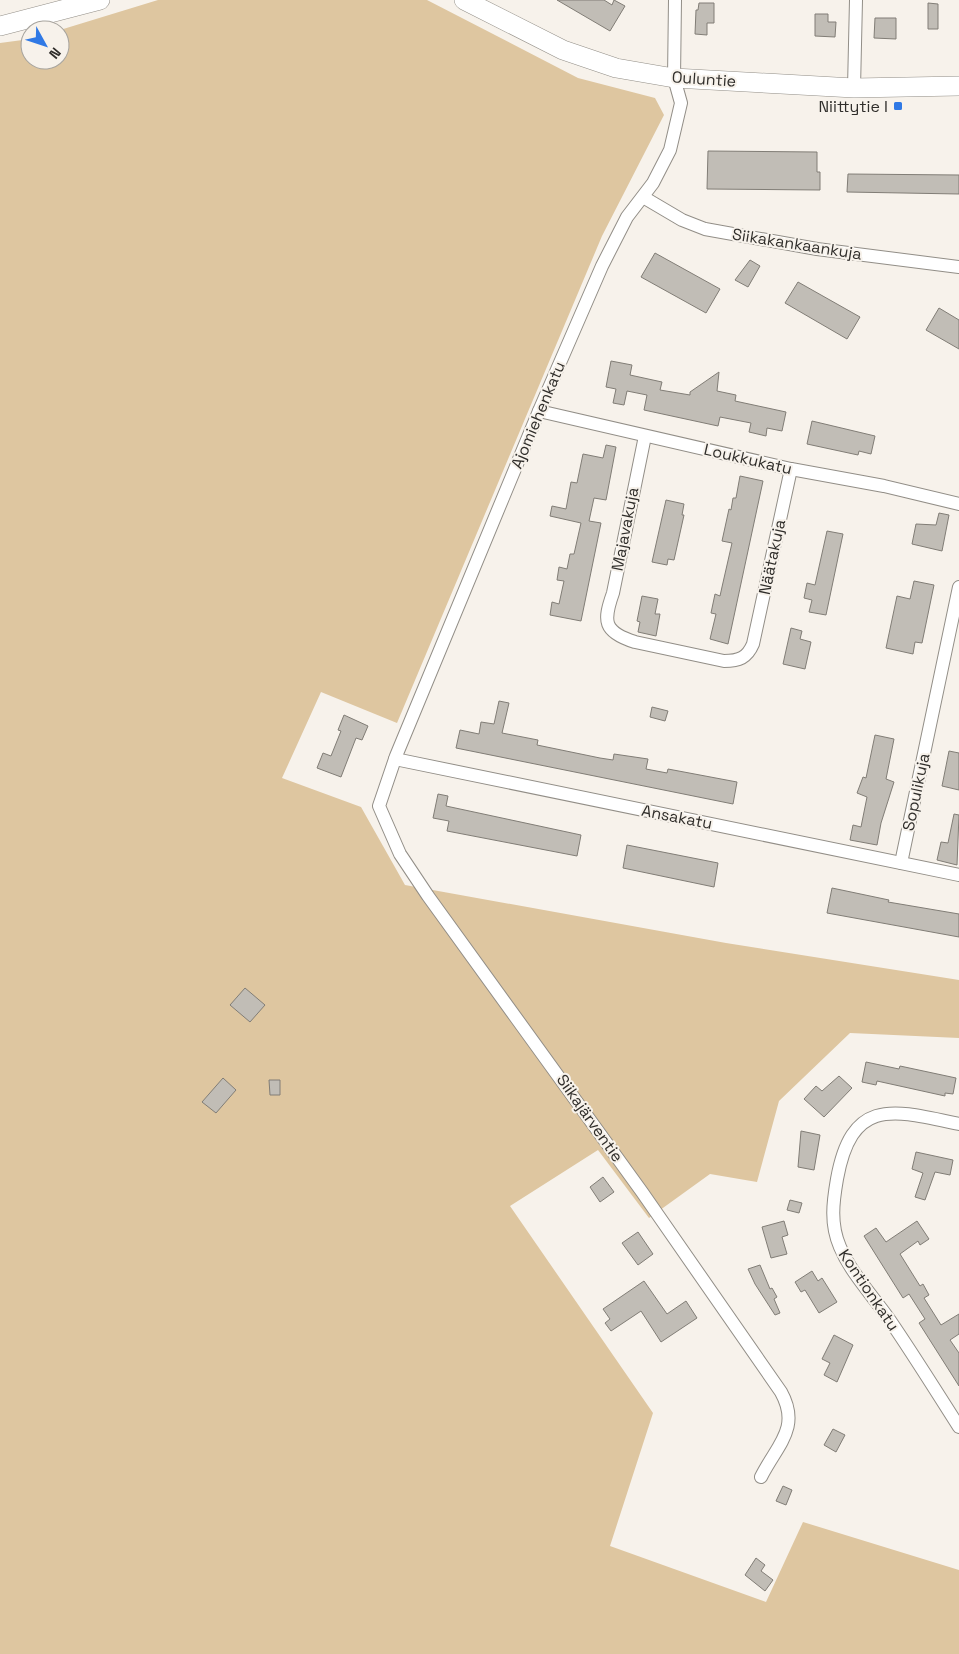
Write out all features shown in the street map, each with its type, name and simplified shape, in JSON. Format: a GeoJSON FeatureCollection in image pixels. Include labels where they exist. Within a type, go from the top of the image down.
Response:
{"type":"FeatureCollection","features":[{"type":"Feature","properties":{"kind":"street"},"geometry":{"type":"LineString","coordinates":[[0,26],[100,0]]}},
{"type":"Feature","properties":{"kind":"street","name":"Ouluntie"},"geometry":{"type":"LineString","coordinates":[[464,0],[563,50],[616,68],[674,78],[854,88],[959,86]]}},
{"type":"Feature","properties":{"kind":"street","name":"Ajomiehenkatu"},"geometry":{"type":"LineString","coordinates":[[395,759],[539,410],[613,242],[627,217],[643,198],[667,156],[678,122],[681,104],[674,78],[676,0]]}},
{"type":"Feature","properties":{"kind":"street"},"geometry":{"type":"LineString","coordinates":[[854,88],[856,0]]}},
{"type":"Feature","properties":{"kind":"street","name":"Siikakankaankuja"},"geometry":{"type":"LineString","coordinates":[[643,198],[682,220],[705,229],[808,248],[959,267]]}},
{"type":"Feature","properties":{"kind":"street","name":"Loukkukatu"},"geometry":{"type":"LineString","coordinates":[[539,410],[791,469],[884,486],[959,504]]}},
{"type":"Feature","properties":{"kind":"street","name":"Majavakuja"},"geometry":{"type":"LineString","coordinates":[[645,436],[606,622],[611,629],[626,639],[724,661],[744,658],[753,644]]}},
{"type":"Feature","properties":{"kind":"street","name":"Näätakuja"},"geometry":{"type":"LineString","coordinates":[[753,644],[791,469]]}},
{"type":"Feature","properties":{"kind":"street","name":"Sopulikuja"},"geometry":{"type":"LineString","coordinates":[[901,862],[959,587]]}},
{"type":"Feature","properties":{"kind":"street","name":"Ansakatu"},"geometry":{"type":"LineString","coordinates":[[395,759],[959,875]]}},
{"type":"Feature","properties":{"kind":"street","name":"Siikajärventie"},"geometry":{"type":"LineString","coordinates":[[395,759],[379,806],[379,812],[400,854],[653,1207],[786,1401],[790,1413],[790,1425],[761,1477]]}},
{"type":"Feature","properties":{"kind":"street","name":"Kontionkatu"},"geometry":{"type":"LineString","coordinates":[[959,1124],[894,1112],[868,1120],[853,1133],[845,1146],[840,1165],[833,1215],[839,1244],[847,1261],[889,1320],[959,1427]]}},
{"type":"Feature","properties":{"kind":"shaded area"},"geometry":{"type":"Polygon","coordinates":[[[158,0],[427,0],[578,78],[655,98],[664,115],[602,236],[397,723],[321,692],[282,778],[361,807],[405,885],[726,943],[959,980],[959,1038],[850,1033],[779,1101],[757,1182],[710,1174],[649,1218],[598,1150],[510,1206],[653,1413],[610,1546],[766,1602],[803,1522],[959,1570],[959,1654],[0,1654],[0,43],[20,40],[20,70],[70,70],[70,27],[158,0]]]}},
{"type":"Feature","properties":{"kind":"building"},"geometry":{"type":"Polygon","coordinates":[[[557,0],[604,0],[612,5],[614,0],[625,6],[610,31],[557,0]]]}},
{"type":"Feature","properties":{"kind":"building"},"geometry":{"type":"Polygon","coordinates":[[[699,3],[714,3],[714,23],[707,23],[707,35],[695,34],[696,10],[698,10],[699,3]]]}},
{"type":"Feature","properties":{"kind":"building"},"geometry":{"type":"Polygon","coordinates":[[[928,3],[938,4],[938,29],[928,29],[928,3]]]}},
{"type":"Feature","properties":{"kind":"building"},"geometry":{"type":"Polygon","coordinates":[[[815,14],[828,14],[828,22],[836,22],[835,37],[815,36],[815,14]]]}},
{"type":"Feature","properties":{"kind":"building"},"geometry":{"type":"Polygon","coordinates":[[[875,18],[896,18],[896,39],[874,38],[875,18]]]}},
{"type":"Feature","properties":{"kind":"building"},"geometry":{"type":"Polygon","coordinates":[[[708,151],[817,152],[817,172],[820,172],[820,190],[707,189],[708,151]]]}},
{"type":"Feature","properties":{"kind":"building"},"geometry":{"type":"Polygon","coordinates":[[[848,174],[959,175],[959,194],[847,192],[848,174]]]}},
{"type":"Feature","properties":{"kind":"building"},"geometry":{"type":"Polygon","coordinates":[[[655,253],[720,289],[706,313],[641,277],[655,253]]]}},
{"type":"Feature","properties":{"kind":"building"},"geometry":{"type":"Polygon","coordinates":[[[750,260],[760,266],[748,287],[735,280],[750,260]]]}},
{"type":"Feature","properties":{"kind":"building"},"geometry":{"type":"Polygon","coordinates":[[[798,282],[860,317],[847,339],[785,303],[798,282]]]}},
{"type":"Feature","properties":{"kind":"building"},"geometry":{"type":"Polygon","coordinates":[[[939,308],[959,320],[959,349],[926,330],[939,308]]]}},
{"type":"Feature","properties":{"kind":"building"},"geometry":{"type":"Polygon","coordinates":[[[611,361],[632,365],[630,375],[662,382],[660,390],[690,395],[690,392],[719,372],[717,391],[736,395],[735,401],[786,412],[782,431],[767,428],[766,436],[749,432],[751,423],[720,417],[718,426],[644,410],[647,395],[627,391],[624,405],[613,403],[616,389],[606,387],[611,361]]]}},
{"type":"Feature","properties":{"kind":"building"},"geometry":{"type":"Polygon","coordinates":[[[812,421],[875,436],[871,454],[859,451],[858,455],[807,444],[812,421]]]}},
{"type":"Feature","properties":{"kind":"building"},"geometry":{"type":"Polygon","coordinates":[[[606,445],[616,447],[606,500],[594,498],[589,521],[601,523],[581,621],[550,615],[552,602],[559,604],[564,581],[557,580],[559,567],[567,569],[570,554],[574,554],[581,523],[550,516],[552,506],[566,509],[571,482],[577,483],[583,454],[603,458],[606,445]]]}},
{"type":"Feature","properties":{"kind":"building"},"geometry":{"type":"Polygon","coordinates":[[[740,476],[763,481],[728,644],[710,639],[716,614],[711,613],[715,594],[720,596],[732,543],[722,541],[729,509],[731,510],[733,498],[736,498],[740,476]]]}},
{"type":"Feature","properties":{"kind":"building"},"geometry":{"type":"Polygon","coordinates":[[[666,500],[684,504],[682,515],[684,515],[674,560],[668,559],[667,565],[652,562],[666,500]]]}},
{"type":"Feature","properties":{"kind":"building"},"geometry":{"type":"Polygon","coordinates":[[[939,513],[949,515],[942,551],[912,544],[916,524],[936,525],[939,513]]]}},
{"type":"Feature","properties":{"kind":"building"},"geometry":{"type":"Polygon","coordinates":[[[827,531],[843,534],[826,615],[809,612],[812,600],[804,598],[807,583],[815,585],[827,531]]]}},
{"type":"Feature","properties":{"kind":"building"},"geometry":{"type":"Polygon","coordinates":[[[914,581],[934,585],[922,643],[915,642],[913,654],[886,648],[897,596],[910,599],[914,581]]]}},
{"type":"Feature","properties":{"kind":"building"},"geometry":{"type":"Polygon","coordinates":[[[642,596],[658,599],[655,614],[660,614],[656,636],[638,632],[640,622],[637,621],[642,596]]]}},
{"type":"Feature","properties":{"kind":"building"},"geometry":{"type":"Polygon","coordinates":[[[791,628],[802,631],[800,639],[811,642],[805,669],[783,664],[791,628]]]}},
{"type":"Feature","properties":{"kind":"building"},"geometry":{"type":"Polygon","coordinates":[[[499,701],[509,703],[502,733],[538,740],[537,745],[600,758],[613,760],[614,754],[648,759],[646,769],[667,773],[668,769],[737,782],[733,804],[456,748],[460,730],[479,734],[481,722],[494,724],[499,701]]]}},
{"type":"Feature","properties":{"kind":"building"},"geometry":{"type":"Polygon","coordinates":[[[652,707],[668,711],[665,721],[650,717],[652,707]]]}},
{"type":"Feature","properties":{"kind":"building"},"geometry":{"type":"Polygon","coordinates":[[[344,715],[368,726],[362,740],[356,738],[341,777],[317,768],[323,753],[331,756],[341,731],[338,730],[344,715]]]}},
{"type":"Feature","properties":{"kind":"building"},"geometry":{"type":"Polygon","coordinates":[[[875,735],[894,739],[886,779],[894,782],[881,823],[877,845],[850,840],[853,825],[861,827],[867,797],[857,793],[863,777],[866,778],[875,735]]]}},
{"type":"Feature","properties":{"kind":"building"},"geometry":{"type":"Polygon","coordinates":[[[949,751],[959,753],[959,790],[942,786],[949,751]]]}},
{"type":"Feature","properties":{"kind":"building"},"geometry":{"type":"Polygon","coordinates":[[[438,794],[448,796],[446,806],[581,835],[577,856],[447,831],[449,821],[433,818],[438,794]]]}},
{"type":"Feature","properties":{"kind":"building"},"geometry":{"type":"Polygon","coordinates":[[[954,814],[959,815],[957,865],[937,860],[941,842],[948,843],[954,814]]]}},
{"type":"Feature","properties":{"kind":"building"},"geometry":{"type":"Polygon","coordinates":[[[627,845],[718,863],[714,887],[623,868],[627,845]]]}},
{"type":"Feature","properties":{"kind":"building"},"geometry":{"type":"Polygon","coordinates":[[[832,888],[889,900],[888,902],[959,914],[959,937],[827,913],[832,888]]]}},
{"type":"Feature","properties":{"kind":"building"},"geometry":{"type":"Polygon","coordinates":[[[245,988],[265,1005],[250,1022],[230,1005],[245,988]]]}},
{"type":"Feature","properties":{"kind":"building"},"geometry":{"type":"Polygon","coordinates":[[[866,1062],[899,1069],[900,1066],[956,1078],[953,1094],[945,1093],[945,1096],[877,1081],[876,1085],[862,1082],[866,1062]]]}},
{"type":"Feature","properties":{"kind":"building"},"geometry":{"type":"Polygon","coordinates":[[[839,1076],[852,1088],[824,1117],[804,1099],[816,1086],[822,1091],[839,1076]]]}},
{"type":"Feature","properties":{"kind":"building"},"geometry":{"type":"Polygon","coordinates":[[[223,1078],[236,1090],[216,1113],[202,1102],[223,1078]]]}},
{"type":"Feature","properties":{"kind":"building"},"geometry":{"type":"Polygon","coordinates":[[[269,1080],[280,1080],[280,1095],[270,1095],[269,1080]]]}},
{"type":"Feature","properties":{"kind":"building"},"geometry":{"type":"Polygon","coordinates":[[[801,1131],[820,1135],[814,1170],[798,1167],[801,1131]]]}},
{"type":"Feature","properties":{"kind":"building"},"geometry":{"type":"Polygon","coordinates":[[[916,1152],[953,1160],[950,1175],[935,1172],[925,1200],[915,1197],[923,1173],[912,1169],[916,1152]]]}},
{"type":"Feature","properties":{"kind":"building"},"geometry":{"type":"Polygon","coordinates":[[[603,1177],[614,1192],[600,1202],[590,1187],[603,1177]]]}},
{"type":"Feature","properties":{"kind":"building"},"geometry":{"type":"Polygon","coordinates":[[[790,1200],[802,1203],[799,1213],[787,1210],[790,1200]]]}},
{"type":"Feature","properties":{"kind":"building"},"geometry":{"type":"Polygon","coordinates":[[[784,1221],[788,1235],[782,1237],[787,1254],[771,1258],[762,1227],[784,1221]]]}},
{"type":"Feature","properties":{"kind":"building"},"geometry":{"type":"Polygon","coordinates":[[[917,1221],[929,1239],[920,1245],[918,1241],[900,1254],[920,1286],[923,1284],[929,1295],[924,1298],[941,1325],[959,1314],[959,1334],[950,1340],[959,1353],[959,1386],[919,1323],[925,1319],[909,1294],[903,1298],[864,1236],[876,1228],[886,1242],[917,1221]]]}},
{"type":"Feature","properties":{"kind":"building"},"geometry":{"type":"Polygon","coordinates":[[[638,1232],[653,1254],[638,1265],[622,1243],[638,1232]]]}},
{"type":"Feature","properties":{"kind":"building"},"geometry":{"type":"Polygon","coordinates":[[[760,1265],[770,1289],[772,1288],[777,1297],[774,1299],[780,1313],[775,1315],[755,1284],[748,1269],[760,1265]]]}},
{"type":"Feature","properties":{"kind":"building"},"geometry":{"type":"Polygon","coordinates":[[[812,1271],[818,1281],[822,1278],[837,1302],[819,1313],[805,1290],[801,1292],[795,1282],[812,1271]]]}},
{"type":"Feature","properties":{"kind":"building"},"geometry":{"type":"Polygon","coordinates":[[[644,1281],[667,1314],[686,1301],[697,1318],[661,1342],[641,1311],[611,1331],[605,1323],[610,1319],[603,1309],[644,1281]]]}},
{"type":"Feature","properties":{"kind":"building"},"geometry":{"type":"Polygon","coordinates":[[[834,1335],[853,1345],[837,1382],[824,1375],[830,1363],[822,1359],[834,1335]]]}},
{"type":"Feature","properties":{"kind":"building"},"geometry":{"type":"Polygon","coordinates":[[[833,1429],[845,1435],[836,1452],[824,1445],[833,1429]]]}},
{"type":"Feature","properties":{"kind":"building"},"geometry":{"type":"Polygon","coordinates":[[[783,1486],[792,1490],[786,1505],[776,1501],[783,1486]]]}},
{"type":"Feature","properties":{"kind":"building"},"geometry":{"type":"Polygon","coordinates":[[[756,1558],[765,1565],[761,1571],[773,1580],[765,1591],[745,1575],[756,1558]]]}},
{"type":"Feature","properties":{"kind":"place","name":"Niittytie I"},"geometry":{"type":"Point","coordinates":[898,106]}}]}
